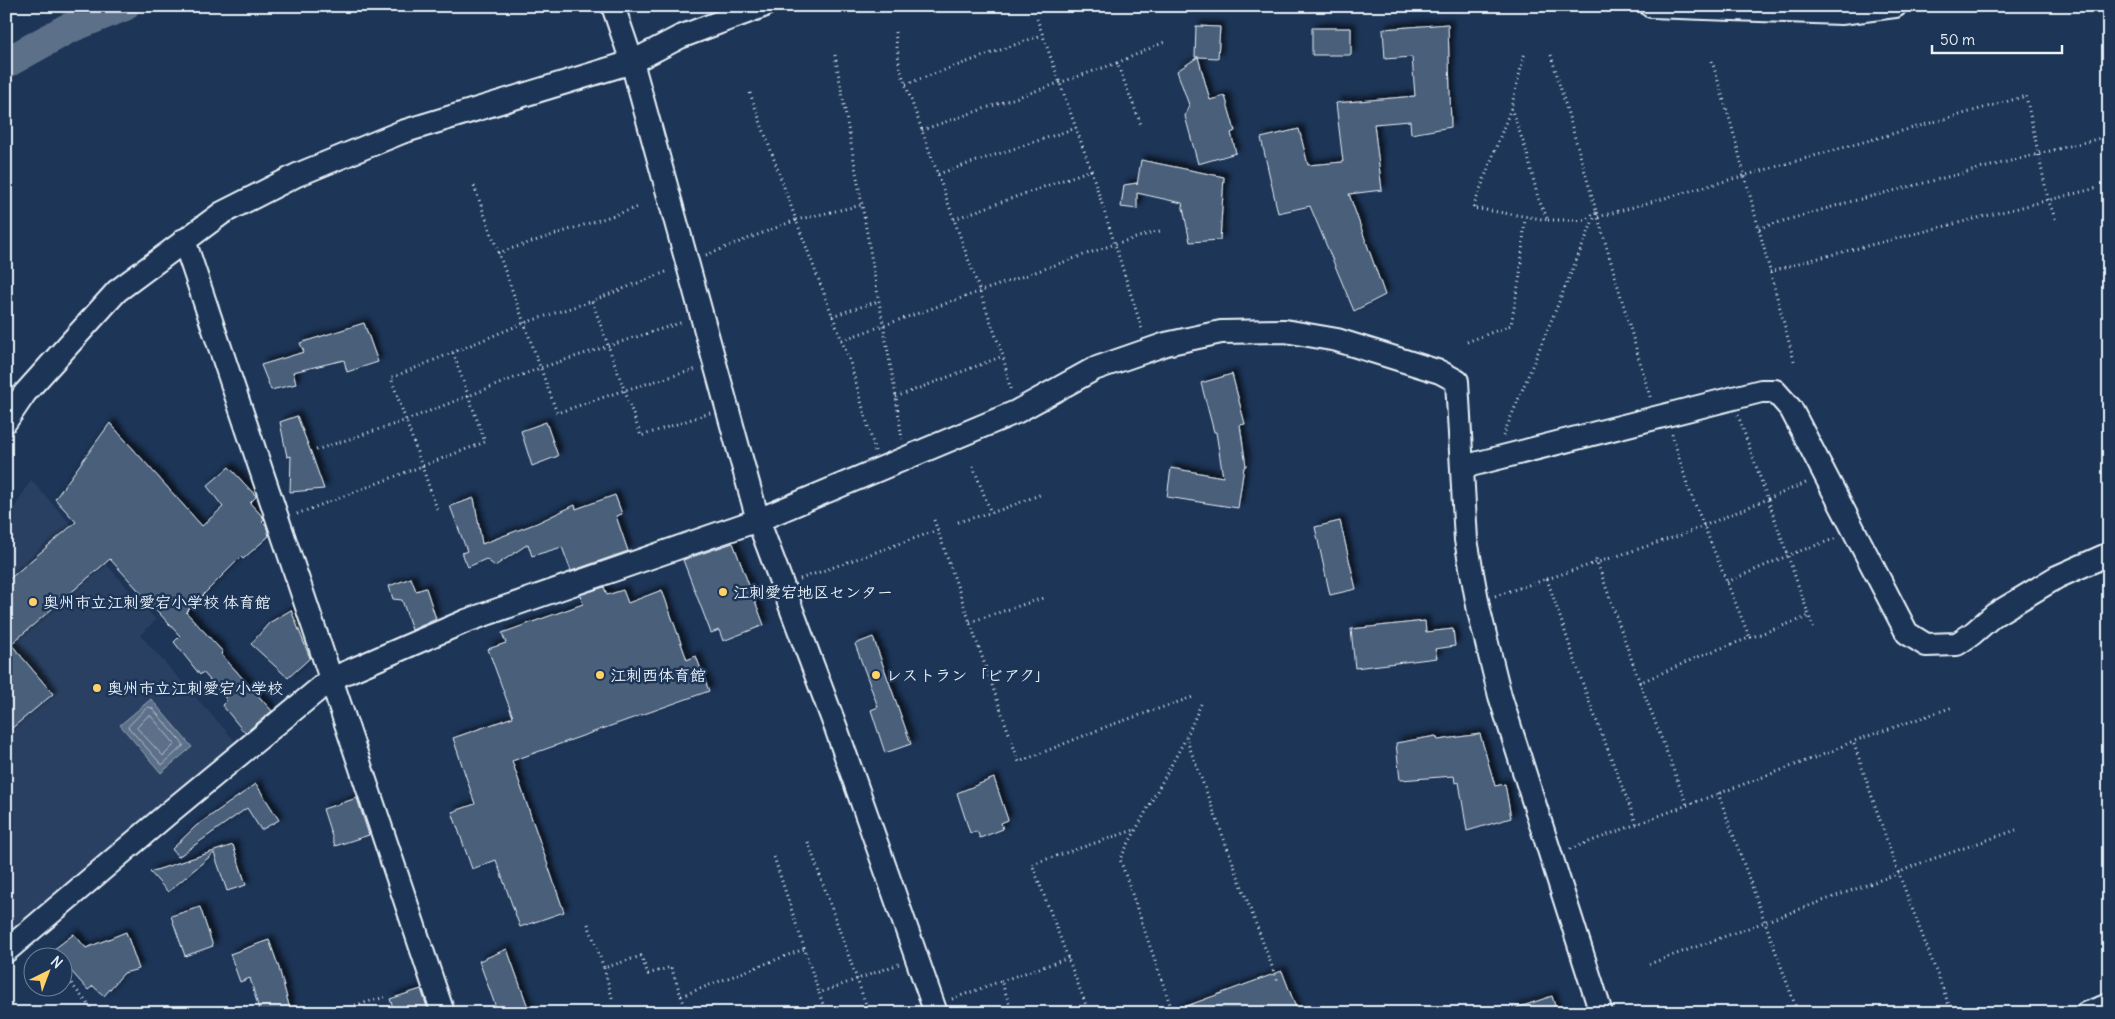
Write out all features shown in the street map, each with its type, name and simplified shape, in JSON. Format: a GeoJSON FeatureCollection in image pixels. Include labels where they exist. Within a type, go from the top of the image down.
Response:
{"type":"FeatureCollection","features":[{"type":"Feature","properties":{"kind":"street"},"geometry":{"type":"LineString","coordinates":[[613,6],[629,55],[758,520],[944,1006]]}},
{"type":"Feature","properties":{"kind":"street"},"geometry":{"type":"LineString","coordinates":[[6,421],[25,393],[116,291],[222,213],[297,175],[402,132],[629,55],[763,6]]}},
{"type":"Feature","properties":{"kind":"street"},"geometry":{"type":"LineString","coordinates":[[1652,6],[1840,10],[1895,6]]}},
{"type":"Feature","properties":{"kind":"street"},"geometry":{"type":"LineString","coordinates":[[184,240],[443,1013]]}},
{"type":"Feature","properties":{"kind":"street"},"geometry":{"type":"LineString","coordinates":[[6,951],[331,679],[466,621],[758,520],[1016,412],[1094,369],[1149,350],[1221,332],[1285,331],[1326,337],[1440,372],[1457,381],[1466,540],[1479,610],[1500,696],[1601,1013]]}},
{"type":"Feature","properties":{"kind":"street"},"geometry":{"type":"LineString","coordinates":[[1463,467],[1761,392],[1775,391],[1791,410],[1906,633],[1926,644],[1957,644],[1994,615],[2057,577],[2109,554]]}},
{"type":"Feature","properties":{"kind":"street"},"geometry":{"type":"LineString","coordinates":[[2087,1013],[2109,1005]]}},
{"type":"Feature","properties":{"kind":"path"},"geometry":{"type":"LineString","coordinates":[[1037,19],[1092,170],[1149,350]]}},
{"type":"Feature","properties":{"kind":"path"},"geometry":{"type":"LineString","coordinates":[[895,32],[900,69],[1003,356],[1016,412]]}},
{"type":"Feature","properties":{"kind":"path"},"geometry":{"type":"LineString","coordinates":[[906,84],[1042,35]]}},
{"type":"Feature","properties":{"kind":"path"},"geometry":{"type":"LineString","coordinates":[[922,130],[1117,63],[1167,41]]}},
{"type":"Feature","properties":{"kind":"path"},"geometry":{"type":"LineString","coordinates":[[1525,52],[1511,108],[1473,208],[1548,220],[1585,220],[1597,211]]}},
{"type":"Feature","properties":{"kind":"path"},"geometry":{"type":"LineString","coordinates":[[1551,55],[1652,406]]}},
{"type":"Feature","properties":{"kind":"path"},"geometry":{"type":"LineString","coordinates":[[835,56],[896,397],[904,459]]}},
{"type":"Feature","properties":{"kind":"path"},"geometry":{"type":"LineString","coordinates":[[1712,61],[1794,361]]}},
{"type":"Feature","properties":{"kind":"path"},"geometry":{"type":"LineString","coordinates":[[1117,63],[1142,127]]}},
{"type":"Feature","properties":{"kind":"path"},"geometry":{"type":"LineString","coordinates":[[750,93],[850,362],[880,469]]}},
{"type":"Feature","properties":{"kind":"path"},"geometry":{"type":"LineString","coordinates":[[1598,217],[2026,96],[2038,154],[2056,221]]}},
{"type":"Feature","properties":{"kind":"path"},"geometry":{"type":"LineString","coordinates":[[1511,108],[1527,153],[1538,198],[1548,220]]}},
{"type":"Feature","properties":{"kind":"path"},"geometry":{"type":"LineString","coordinates":[[938,174],[1076,128]]}},
{"type":"Feature","properties":{"kind":"path"},"geometry":{"type":"LineString","coordinates":[[1759,228],[1849,202],[2109,136]]}},
{"type":"Feature","properties":{"kind":"path"},"geometry":{"type":"LineString","coordinates":[[954,219],[1092,170]]}},
{"type":"Feature","properties":{"kind":"path"},"geometry":{"type":"LineString","coordinates":[[474,186],[557,414],[625,390],[700,368]]}},
{"type":"Feature","properties":{"kind":"path"},"geometry":{"type":"LineString","coordinates":[[1770,272],[1799,263],[2097,188]]}},
{"type":"Feature","properties":{"kind":"path"},"geometry":{"type":"LineString","coordinates":[[706,255],[796,220],[862,205]]}},
{"type":"Feature","properties":{"kind":"path"},"geometry":{"type":"LineString","coordinates":[[498,253],[640,207]]}},
{"type":"Feature","properties":{"kind":"path"},"geometry":{"type":"LineString","coordinates":[[1502,439],[1597,211]]}},
{"type":"Feature","properties":{"kind":"path"},"geometry":{"type":"LineString","coordinates":[[1467,342],[1511,325],[1520,275],[1525,219]]}},
{"type":"Feature","properties":{"kind":"path"},"geometry":{"type":"LineString","coordinates":[[842,340],[980,290],[1115,244],[1163,230]]}},
{"type":"Feature","properties":{"kind":"path"},"geometry":{"type":"LineString","coordinates":[[437,509],[391,378],[524,323],[592,301],[666,272]]}},
{"type":"Feature","properties":{"kind":"path"},"geometry":{"type":"LineString","coordinates":[[592,301],[641,436],[716,411]]}},
{"type":"Feature","properties":{"kind":"path"},"geometry":{"type":"LineString","coordinates":[[832,316],[879,301]]}},
{"type":"Feature","properties":{"kind":"path"},"geometry":{"type":"LineString","coordinates":[[316,450],[404,420],[540,368],[683,322]]}},
{"type":"Feature","properties":{"kind":"path"},"geometry":{"type":"LineString","coordinates":[[294,515],[485,442],[452,353]]}},
{"type":"Feature","properties":{"kind":"path"},"geometry":{"type":"LineString","coordinates":[[896,397],[1003,356]]}},
{"type":"Feature","properties":{"kind":"path"},"geometry":{"type":"LineString","coordinates":[[1736,409],[1814,630]]}},
{"type":"Feature","properties":{"kind":"path"},"geometry":{"type":"LineString","coordinates":[[1672,433],[1688,487],[1749,636]]}},
{"type":"Feature","properties":{"kind":"path"},"geometry":{"type":"LineString","coordinates":[[972,466],[991,513]]}},
{"type":"Feature","properties":{"kind":"path"},"geometry":{"type":"LineString","coordinates":[[1487,598],[1687,533],[1816,479]]}},
{"type":"Feature","properties":{"kind":"path"},"geometry":{"type":"LineString","coordinates":[[958,522],[991,513],[1042,494]]}},
{"type":"Feature","properties":{"kind":"path"},"geometry":{"type":"LineString","coordinates":[[934,520],[1018,762],[1108,726],[1194,696]]}},
{"type":"Feature","properties":{"kind":"path"},"geometry":{"type":"LineString","coordinates":[[793,581],[938,530]]}},
{"type":"Feature","properties":{"kind":"path"},"geometry":{"type":"LineString","coordinates":[[1727,582],[1794,553],[1844,536]]}},
{"type":"Feature","properties":{"kind":"path"},"geometry":{"type":"LineString","coordinates":[[1596,558],[1637,675],[1687,805]]}},
{"type":"Feature","properties":{"kind":"path"},"geometry":{"type":"LineString","coordinates":[[1547,580],[1587,696],[1637,826]]}},
{"type":"Feature","properties":{"kind":"path"},"geometry":{"type":"LineString","coordinates":[[970,622],[1046,597]]}},
{"type":"Feature","properties":{"kind":"path"},"geometry":{"type":"LineString","coordinates":[[1638,682],[1705,654],[1810,616]]}},
{"type":"Feature","properties":{"kind":"path"},"geometry":{"type":"LineString","coordinates":[[1172,1013],[1120,858],[1186,738],[1201,704]]}},
{"type":"Feature","properties":{"kind":"path"},"geometry":{"type":"LineString","coordinates":[[1569,850],[1830,752],[1851,742],[1953,708]]}},
{"type":"Feature","properties":{"kind":"path"},"geometry":{"type":"LineString","coordinates":[[1186,738],[1277,980]]}},
{"type":"Feature","properties":{"kind":"path"},"geometry":{"type":"LineString","coordinates":[[1854,744],[1894,861],[1952,1013]]}},
{"type":"Feature","properties":{"kind":"path"},"geometry":{"type":"LineString","coordinates":[[1718,793],[1798,1013]]}},
{"type":"Feature","properties":{"kind":"path"},"geometry":{"type":"LineString","coordinates":[[1089,1013],[1032,864],[1134,830]]}},
{"type":"Feature","properties":{"kind":"path"},"geometry":{"type":"LineString","coordinates":[[1649,964],[1894,875],[1915,865],[2016,830]]}},
{"type":"Feature","properties":{"kind":"path"},"geometry":{"type":"LineString","coordinates":[[808,842],[870,1013]]}},
{"type":"Feature","properties":{"kind":"path"},"geometry":{"type":"LineString","coordinates":[[774,857],[826,1013]]}},
{"type":"Feature","properties":{"kind":"path"},"geometry":{"type":"LineString","coordinates":[[588,924],[604,968],[613,1001]]}},
{"type":"Feature","properties":{"kind":"path"},"geometry":{"type":"LineString","coordinates":[[681,996],[804,948]]}},
{"type":"Feature","properties":{"kind":"path"},"geometry":{"type":"LineString","coordinates":[[604,968],[641,956],[648,974],[671,967],[688,1013]]}},
{"type":"Feature","properties":{"kind":"path"},"geometry":{"type":"LineString","coordinates":[[994,984],[1069,958]]}},
{"type":"Feature","properties":{"kind":"path"},"geometry":{"type":"LineString","coordinates":[[819,993],[906,961]]}},
{"type":"Feature","properties":{"kind":"path"},"geometry":{"type":"LineString","coordinates":[[944,1006],[1001,981],[1013,1013]]}},
{"type":"Feature","properties":{"kind":"path"},"geometry":{"type":"LineString","coordinates":[[72,984],[95,1013]]}},
{"type":"Feature","properties":{"kind":"path"},"geometry":{"type":"LineString","coordinates":[[326,1013],[386,997]]}},
{"type":"Feature","properties":{"kind":"shaded area","name":"奥州市立江刺愛宕小学校"},"geometry":{"type":"Polygon","coordinates":[[[31,480],[156,620],[140,635],[235,741],[6,939],[6,522],[31,480]]]}},
{"type":"Feature","properties":{"kind":"water"},"geometry":{"type":"Polygon","coordinates":[[[151,699],[192,747],[161,773],[120,725],[151,699]]]}},
{"type":"Feature","properties":{"kind":"building"},"geometry":{"type":"Polygon","coordinates":[[[1448,24],[1451,127],[1411,134],[1410,121],[1374,124],[1382,190],[1349,194],[1385,295],[1354,311],[1310,206],[1278,213],[1261,138],[1299,129],[1308,165],[1343,162],[1336,103],[1415,96],[1412,57],[1385,59],[1383,29],[1448,24]]]}},
{"type":"Feature","properties":{"kind":"building"},"geometry":{"type":"Polygon","coordinates":[[[1196,26],[1220,27],[1218,58],[1195,57],[1196,26]]]}},
{"type":"Feature","properties":{"kind":"building"},"geometry":{"type":"Polygon","coordinates":[[[1312,28],[1351,28],[1351,55],[1312,55],[1312,28]]]}},
{"type":"Feature","properties":{"kind":"building"},"geometry":{"type":"Polygon","coordinates":[[[1198,57],[1210,100],[1225,96],[1235,131],[1231,133],[1236,153],[1198,164],[1185,116],[1189,105],[1177,71],[1198,57]]]}},
{"type":"Feature","properties":{"kind":"building"},"geometry":{"type":"Polygon","coordinates":[[[1141,160],[1224,177],[1220,240],[1190,242],[1182,203],[1137,193],[1137,209],[1121,207],[1124,185],[1137,183],[1137,185],[1141,160]]]}},
{"type":"Feature","properties":{"kind":"building"},"geometry":{"type":"Polygon","coordinates":[[[364,323],[378,362],[347,372],[344,360],[293,372],[296,384],[271,390],[261,365],[304,352],[300,343],[364,323]]]}},
{"type":"Feature","properties":{"kind":"building"},"geometry":{"type":"Polygon","coordinates":[[[1232,374],[1245,424],[1240,425],[1246,466],[1244,467],[1238,508],[1167,497],[1171,468],[1223,477],[1216,432],[1214,432],[1201,383],[1232,374]]]}},
{"type":"Feature","properties":{"kind":"building"},"geometry":{"type":"Polygon","coordinates":[[[297,416],[324,489],[290,492],[291,456],[287,457],[280,422],[297,416]]]}},
{"type":"Feature","properties":{"kind":"building"},"geometry":{"type":"Polygon","coordinates":[[[546,422],[558,456],[532,466],[521,431],[546,422]]]}},
{"type":"Feature","properties":{"kind":"building"},"geometry":{"type":"Polygon","coordinates":[[[110,423],[202,526],[223,507],[207,486],[229,467],[256,496],[250,503],[264,519],[262,521],[266,525],[269,536],[243,559],[241,557],[186,612],[223,652],[221,654],[272,711],[245,733],[222,705],[227,700],[203,672],[200,675],[174,642],[180,636],[110,559],[11,644],[53,694],[6,733],[6,582],[76,522],[55,499],[110,423]]]}},
{"type":"Feature","properties":{"kind":"building"},"geometry":{"type":"Polygon","coordinates":[[[615,495],[622,514],[616,516],[628,551],[571,571],[562,547],[532,556],[528,544],[495,566],[486,559],[468,567],[462,553],[467,551],[450,506],[474,498],[482,544],[537,523],[575,505],[576,509],[615,495]]]}},
{"type":"Feature","properties":{"kind":"building"},"geometry":{"type":"Polygon","coordinates":[[[1340,521],[1356,589],[1330,595],[1315,527],[1340,521]]]}},
{"type":"Feature","properties":{"kind":"building","name":"江刺愛宕地区センター"},"geometry":{"type":"Polygon","coordinates":[[[733,543],[764,625],[723,641],[719,630],[711,633],[683,560],[733,543]]]}},
{"type":"Feature","properties":{"kind":"building"},"geometry":{"type":"Polygon","coordinates":[[[411,578],[416,591],[426,588],[436,619],[412,630],[402,600],[393,599],[389,586],[411,578]]]}},
{"type":"Feature","properties":{"kind":"building","name":"江刺西体育館"},"geometry":{"type":"Polygon","coordinates":[[[604,587],[607,595],[623,590],[628,603],[662,590],[687,660],[696,656],[709,691],[512,761],[564,912],[520,927],[496,860],[472,869],[452,812],[475,804],[453,738],[513,717],[488,649],[506,643],[502,633],[583,604],[580,595],[604,587]]]}},
{"type":"Feature","properties":{"kind":"building"},"geometry":{"type":"Polygon","coordinates":[[[291,610],[310,658],[288,678],[251,644],[269,623],[291,610]]]}},
{"type":"Feature","properties":{"kind":"building"},"geometry":{"type":"Polygon","coordinates":[[[1425,621],[1426,632],[1453,629],[1455,646],[1435,649],[1437,658],[1355,668],[1351,629],[1425,621]]]}},
{"type":"Feature","properties":{"kind":"building","name":"レストラン 「ビアク」"},"geometry":{"type":"Polygon","coordinates":[[[873,637],[911,744],[885,753],[871,710],[878,707],[855,644],[873,637]]]}},
{"type":"Feature","properties":{"kind":"building"},"geometry":{"type":"Polygon","coordinates":[[[1480,734],[1495,786],[1505,784],[1511,818],[1467,831],[1459,782],[1455,783],[1454,776],[1400,780],[1396,743],[1436,736],[1438,740],[1480,734]]]}},
{"type":"Feature","properties":{"kind":"building"},"geometry":{"type":"Polygon","coordinates":[[[994,778],[1008,820],[1001,823],[1003,829],[980,838],[977,831],[970,833],[957,793],[994,778]]]}},
{"type":"Feature","properties":{"kind":"building"},"geometry":{"type":"Polygon","coordinates":[[[256,784],[279,820],[261,830],[247,808],[178,857],[172,849],[196,826],[256,784]]]}},
{"type":"Feature","properties":{"kind":"building"},"geometry":{"type":"Polygon","coordinates":[[[357,798],[369,835],[335,846],[323,809],[357,798]]]}},
{"type":"Feature","properties":{"kind":"building"},"geometry":{"type":"Polygon","coordinates":[[[233,845],[246,885],[227,891],[214,853],[168,892],[150,872],[233,845]]]}},
{"type":"Feature","properties":{"kind":"building"},"geometry":{"type":"Polygon","coordinates":[[[200,907],[213,946],[185,956],[171,916],[200,907]]]}},
{"type":"Feature","properties":{"kind":"building"},"geometry":{"type":"Polygon","coordinates":[[[126,932],[139,969],[124,973],[104,996],[93,986],[88,990],[72,972],[72,946],[58,946],[74,934],[86,948],[126,932]]]}},
{"type":"Feature","properties":{"kind":"building"},"geometry":{"type":"Polygon","coordinates":[[[269,940],[291,1013],[260,1013],[250,978],[240,982],[230,954],[269,940]]]}},
{"type":"Feature","properties":{"kind":"building"},"geometry":{"type":"Polygon","coordinates":[[[507,949],[530,1013],[498,1013],[479,961],[507,949]]]}},
{"type":"Feature","properties":{"kind":"building"},"geometry":{"type":"Polygon","coordinates":[[[1282,971],[1298,1013],[1173,1013],[1173,1011],[1282,971]]]}},
{"type":"Feature","properties":{"kind":"building"},"geometry":{"type":"Polygon","coordinates":[[[421,989],[429,1013],[395,1013],[390,999],[421,989]]]}},
{"type":"Feature","properties":{"kind":"building"},"geometry":{"type":"Polygon","coordinates":[[[1552,996],[1557,1013],[1511,1013],[1511,1010],[1552,996]]]}},
{"type":"Feature","properties":{"kind":"waterway"},"geometry":{"type":"LineString","coordinates":[[6,63],[67,29],[124,6]]}},
{"type":"Feature","properties":{"kind":"place","name":"江刺愛宕地区センター"},"geometry":{"type":"Point","coordinates":[723,592]}},
{"type":"Feature","properties":{"kind":"place","name":"奥州市立江刺愛宕小学校 体育館"},"geometry":{"type":"Point","coordinates":[33,602]}},
{"type":"Feature","properties":{"kind":"place","name":"江刺西体育館"},"geometry":{"type":"Point","coordinates":[600,675]}},
{"type":"Feature","properties":{"kind":"place","name":"レストラン 「ビアク」"},"geometry":{"type":"Point","coordinates":[876,675]}},
{"type":"Feature","properties":{"kind":"place","name":"奥州市立江刺愛宕小学校"},"geometry":{"type":"Point","coordinates":[97,688]}}]}
